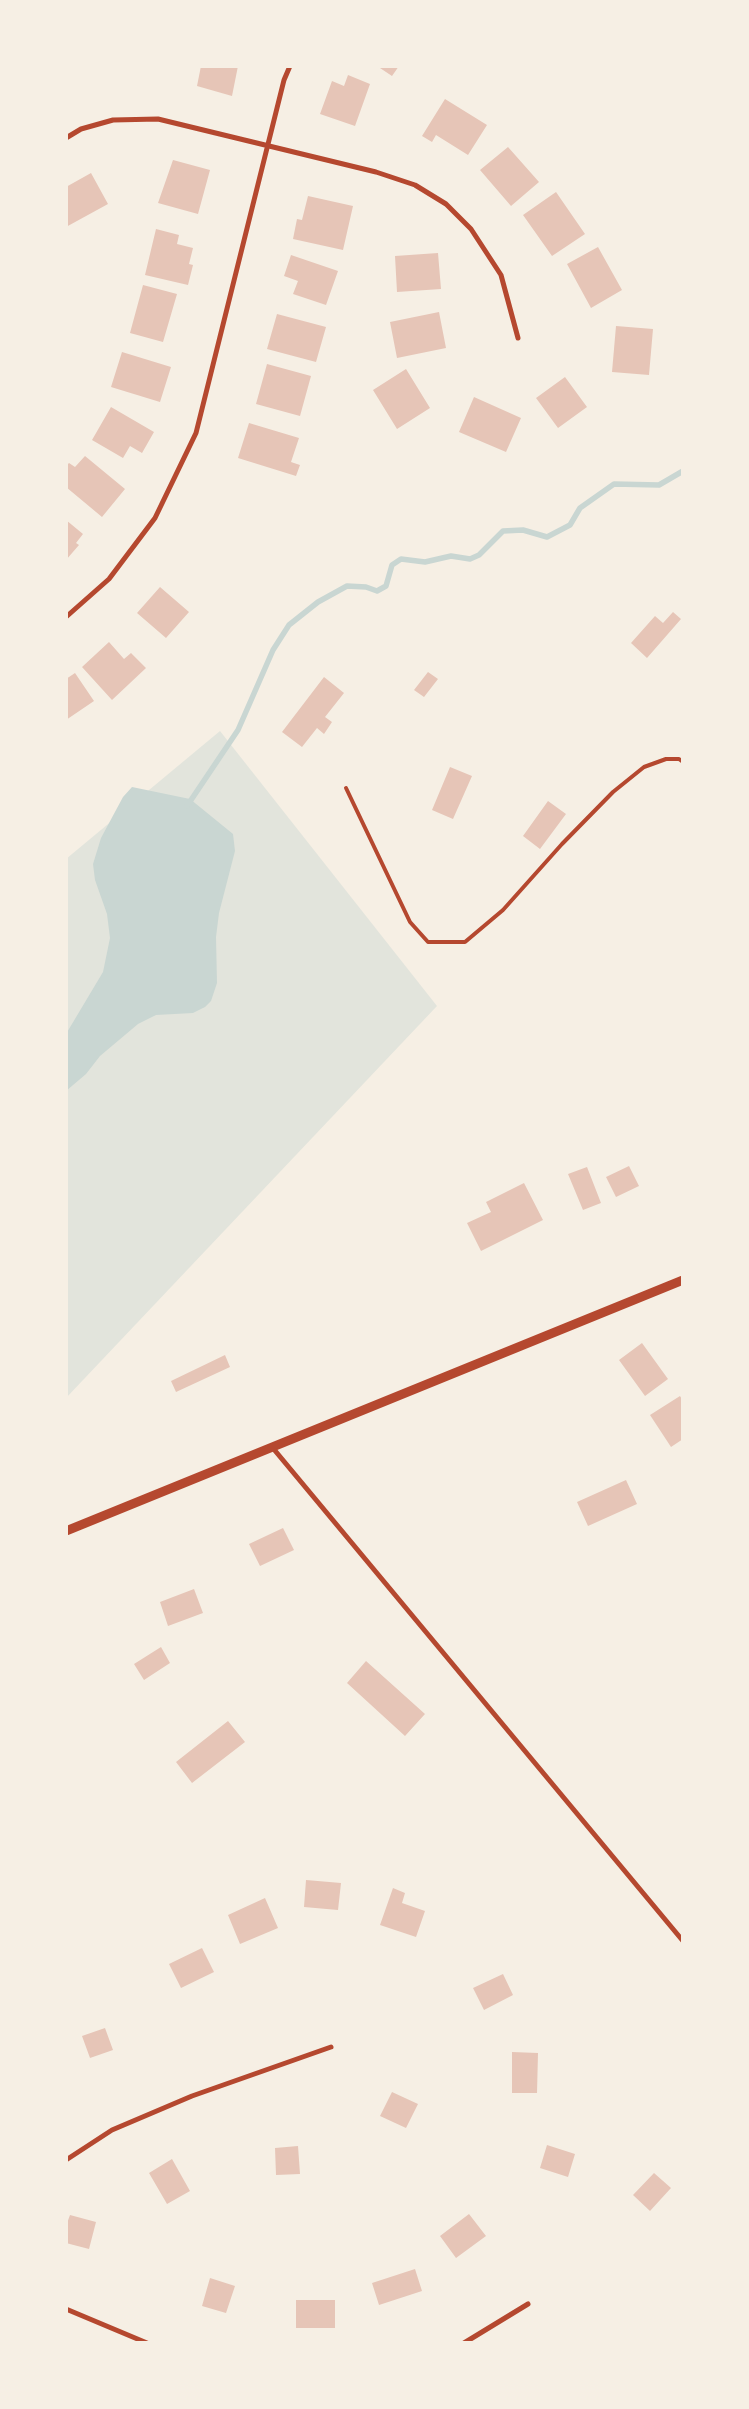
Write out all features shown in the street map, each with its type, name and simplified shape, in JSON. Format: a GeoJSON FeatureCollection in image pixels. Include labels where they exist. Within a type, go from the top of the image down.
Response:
{"type":"FeatureCollection","features":[{"type":"Feature","properties":{"kind":"street"},"geometry":{"type":"LineString","coordinates":[[66,617],[109,579],[155,518],[196,434],[284,80],[290,66]]}},
{"type":"Feature","properties":{"kind":"street"},"geometry":{"type":"LineString","coordinates":[[66,138],[81,129],[113,120],[158,119],[376,172],[415,185],[446,204],[470,229],[502,275],[518,338]]}},
{"type":"Feature","properties":{"kind":"street"},"geometry":{"type":"LineString","coordinates":[[66,1531],[683,1280]]}},
{"type":"Feature","properties":{"kind":"street"},"geometry":{"type":"LineString","coordinates":[[272,1447],[683,1940]]}},
{"type":"Feature","properties":{"kind":"street"},"geometry":{"type":"LineString","coordinates":[[66,2160],[112,2130],[192,2096],[331,2047]]}},
{"type":"Feature","properties":{"kind":"street"},"geometry":{"type":"LineString","coordinates":[[464,2343],[528,2304]]}},
{"type":"Feature","properties":{"kind":"street"},"geometry":{"type":"LineString","coordinates":[[66,2309],[147,2343]]}},
{"type":"Feature","properties":{"kind":"lane"},"geometry":{"type":"LineString","coordinates":[[346,788],[410,922],[428,942],[464,942],[503,910],[562,844],[613,792],[644,767],[666,759],[679,759],[683,762]]}},
{"type":"Feature","properties":{"kind":"shaded area"},"geometry":{"type":"Polygon","coordinates":[[[220,731],[437,1006],[66,1398],[66,859],[220,731]]]}},
{"type":"Feature","properties":{"kind":"shaded area"},"geometry":{"type":"Polygon","coordinates":[[[132,787],[190,799],[233,834],[235,851],[219,913],[216,937],[217,983],[211,1001],[205,1007],[193,1013],[156,1015],[138,1024],[100,1056],[86,1074],[66,1091],[66,1034],[103,972],[110,938],[107,914],[95,880],[93,864],[101,838],[123,797],[132,787]]]}},
{"type":"Feature","properties":{"kind":"building"},"geometry":{"type":"Polygon","coordinates":[[[201,66],[238,66],[232,96],[197,86],[201,66]]]}},
{"type":"Feature","properties":{"kind":"building"},"geometry":{"type":"Polygon","coordinates":[[[377,66],[399,66],[392,76],[377,66]]]}},
{"type":"Feature","properties":{"kind":"building"},"geometry":{"type":"Polygon","coordinates":[[[348,75],[370,84],[355,126],[320,114],[332,81],[344,86],[348,75]]]}},
{"type":"Feature","properties":{"kind":"building"},"geometry":{"type":"Polygon","coordinates":[[[445,99],[487,125],[468,155],[436,135],[432,142],[422,136],[445,99]]]}},
{"type":"Feature","properties":{"kind":"building"},"geometry":{"type":"Polygon","coordinates":[[[508,147],[539,182],[511,206],[480,170],[508,147]]]}},
{"type":"Feature","properties":{"kind":"building"},"geometry":{"type":"Polygon","coordinates":[[[173,160],[210,170],[198,214],[158,203],[173,160]]]}},
{"type":"Feature","properties":{"kind":"building"},"geometry":{"type":"Polygon","coordinates":[[[91,173],[108,204],[66,227],[66,187],[91,173]]]}},
{"type":"Feature","properties":{"kind":"building"},"geometry":{"type":"Polygon","coordinates":[[[556,192],[585,234],[552,256],[523,215],[556,192]]]}},
{"type":"Feature","properties":{"kind":"building"},"geometry":{"type":"Polygon","coordinates":[[[308,196],[353,206],[343,250],[293,239],[297,219],[302,220],[308,196]]]}},
{"type":"Feature","properties":{"kind":"building"},"geometry":{"type":"Polygon","coordinates":[[[156,229],[179,235],[177,244],[193,248],[189,264],[193,265],[188,285],[145,275],[156,229]]]}},
{"type":"Feature","properties":{"kind":"building"},"geometry":{"type":"Polygon","coordinates":[[[598,247],[622,290],[591,308],[567,264],[598,247]]]}},
{"type":"Feature","properties":{"kind":"building"},"geometry":{"type":"Polygon","coordinates":[[[438,253],[441,289],[397,292],[395,256],[438,253]]]}},
{"type":"Feature","properties":{"kind":"building"},"geometry":{"type":"Polygon","coordinates":[[[291,255],[338,271],[326,305],[293,294],[298,281],[284,276],[291,255]]]}},
{"type":"Feature","properties":{"kind":"building"},"geometry":{"type":"Polygon","coordinates":[[[143,285],[177,294],[163,342],[130,333],[143,285]]]}},
{"type":"Feature","properties":{"kind":"building"},"geometry":{"type":"Polygon","coordinates":[[[439,312],[446,348],[397,358],[390,322],[439,312]]]}},
{"type":"Feature","properties":{"kind":"building"},"geometry":{"type":"Polygon","coordinates":[[[277,314],[326,327],[316,362],[267,349],[277,314]]]}},
{"type":"Feature","properties":{"kind":"building"},"geometry":{"type":"Polygon","coordinates":[[[616,326],[653,329],[649,375],[612,372],[616,326]]]}},
{"type":"Feature","properties":{"kind":"building"},"geometry":{"type":"Polygon","coordinates":[[[122,352],[171,367],[160,402],[111,387],[122,352]]]}},
{"type":"Feature","properties":{"kind":"building"},"geometry":{"type":"Polygon","coordinates":[[[267,364],[311,376],[300,416],[256,404],[267,364]]]}},
{"type":"Feature","properties":{"kind":"building"},"geometry":{"type":"Polygon","coordinates":[[[406,369],[430,408],[397,429],[373,390],[406,369]]]}},
{"type":"Feature","properties":{"kind":"building"},"geometry":{"type":"Polygon","coordinates":[[[565,377],[587,407],[558,428],[536,398],[565,377]]]}},
{"type":"Feature","properties":{"kind":"building"},"geometry":{"type":"Polygon","coordinates":[[[474,397],[521,418],[506,452],[459,432],[474,397]]]}},
{"type":"Feature","properties":{"kind":"building"},"geometry":{"type":"Polygon","coordinates":[[[111,407],[154,432],[142,453],[130,446],[123,458],[92,440],[111,407]]]}},
{"type":"Feature","properties":{"kind":"building"},"geometry":{"type":"Polygon","coordinates":[[[249,423],[299,438],[291,462],[300,465],[296,476],[238,458],[249,423]]]}},
{"type":"Feature","properties":{"kind":"building"},"geometry":{"type":"Polygon","coordinates":[[[85,456],[125,489],[102,517],[66,487],[66,466],[69,463],[75,467],[85,456]]]}},
{"type":"Feature","properties":{"kind":"building"},"geometry":{"type":"Polygon","coordinates":[[[66,520],[83,534],[76,543],[79,545],[66,560],[66,520]]]}},
{"type":"Feature","properties":{"kind":"building"},"geometry":{"type":"Polygon","coordinates":[[[160,587],[189,612],[166,638],[137,613],[160,587]]]}},
{"type":"Feature","properties":{"kind":"building"},"geometry":{"type":"Polygon","coordinates":[[[673,612],[681,619],[647,658],[631,643],[655,616],[663,623],[673,612]]]}},
{"type":"Feature","properties":{"kind":"building"},"geometry":{"type":"Polygon","coordinates":[[[109,642],[124,659],[131,653],[146,668],[112,700],[82,667],[109,642]]]}},
{"type":"Feature","properties":{"kind":"building"},"geometry":{"type":"Polygon","coordinates":[[[428,672],[438,679],[424,697],[414,690],[428,672]]]}},
{"type":"Feature","properties":{"kind":"building"},"geometry":{"type":"Polygon","coordinates":[[[75,673],[94,701],[66,720],[66,679],[75,673]]]}},
{"type":"Feature","properties":{"kind":"building"},"geometry":{"type":"Polygon","coordinates":[[[324,677],[344,693],[325,717],[332,722],[324,734],[317,728],[302,747],[282,732],[324,677]]]}},
{"type":"Feature","properties":{"kind":"building"},"geometry":{"type":"Polygon","coordinates":[[[450,767],[472,776],[453,819],[432,810],[450,767]]]}},
{"type":"Feature","properties":{"kind":"building"},"geometry":{"type":"Polygon","coordinates":[[[548,801],[566,814],[540,849],[523,836],[548,801]]]}},
{"type":"Feature","properties":{"kind":"building"},"geometry":{"type":"Polygon","coordinates":[[[629,1166],[639,1186],[616,1197],[606,1177],[629,1166]]]}},
{"type":"Feature","properties":{"kind":"building"},"geometry":{"type":"Polygon","coordinates":[[[587,1167],[601,1203],[583,1210],[568,1174],[587,1167]]]}},
{"type":"Feature","properties":{"kind":"building"},"geometry":{"type":"Polygon","coordinates":[[[524,1183],[543,1220],[481,1251],[467,1223],[491,1212],[486,1202],[524,1183]]]}},
{"type":"Feature","properties":{"kind":"building"},"geometry":{"type":"Polygon","coordinates":[[[642,1343],[668,1379],[645,1396],[619,1360],[642,1343]]]}},
{"type":"Feature","properties":{"kind":"building"},"geometry":{"type":"Polygon","coordinates":[[[225,1355],[230,1367],[176,1392],[171,1381],[225,1355]]]}},
{"type":"Feature","properties":{"kind":"building"},"geometry":{"type":"Polygon","coordinates":[[[680,1396],[683,1401],[683,1439],[671,1447],[650,1415],[680,1396]]]}},
{"type":"Feature","properties":{"kind":"building"},"geometry":{"type":"Polygon","coordinates":[[[626,1480],[637,1504],[588,1526],[577,1502],[626,1480]]]}},
{"type":"Feature","properties":{"kind":"building"},"geometry":{"type":"Polygon","coordinates":[[[283,1528],[294,1550],[260,1566],[249,1544],[283,1528]]]}},
{"type":"Feature","properties":{"kind":"building"},"geometry":{"type":"Polygon","coordinates":[[[194,1589],[203,1613],[168,1626],[160,1602],[194,1589]]]}},
{"type":"Feature","properties":{"kind":"building"},"geometry":{"type":"Polygon","coordinates":[[[161,1647],[170,1663],[144,1680],[134,1664],[161,1647]]]}},
{"type":"Feature","properties":{"kind":"building"},"geometry":{"type":"Polygon","coordinates":[[[366,1661],[425,1714],[405,1736],[347,1683],[366,1661]]]}},
{"type":"Feature","properties":{"kind":"building"},"geometry":{"type":"Polygon","coordinates":[[[228,1721],[245,1742],[192,1783],[176,1762],[228,1721]]]}},
{"type":"Feature","properties":{"kind":"building"},"geometry":{"type":"Polygon","coordinates":[[[306,1880],[341,1883],[338,1910],[304,1907],[306,1880]]]}},
{"type":"Feature","properties":{"kind":"building"},"geometry":{"type":"Polygon","coordinates":[[[393,1888],[405,1893],[402,1903],[425,1911],[416,1937],[380,1925],[393,1888]]]}},
{"type":"Feature","properties":{"kind":"building"},"geometry":{"type":"Polygon","coordinates":[[[265,1898],[278,1928],[240,1944],[228,1915],[265,1898]]]}},
{"type":"Feature","properties":{"kind":"building"},"geometry":{"type":"Polygon","coordinates":[[[202,1948],[214,1972],[181,1988],[169,1964],[202,1948]]]}},
{"type":"Feature","properties":{"kind":"building"},"geometry":{"type":"Polygon","coordinates":[[[503,1974],[513,1995],[484,2010],[473,1988],[503,1974]]]}},
{"type":"Feature","properties":{"kind":"building"},"geometry":{"type":"Polygon","coordinates":[[[105,2028],[113,2050],[90,2058],[82,2036],[105,2028]]]}},
{"type":"Feature","properties":{"kind":"building"},"geometry":{"type":"Polygon","coordinates":[[[512,2052],[538,2053],[537,2093],[512,2093],[512,2052]]]}},
{"type":"Feature","properties":{"kind":"building"},"geometry":{"type":"Polygon","coordinates":[[[392,2092],[418,2104],[406,2128],[380,2116],[392,2092]]]}},
{"type":"Feature","properties":{"kind":"building"},"geometry":{"type":"Polygon","coordinates":[[[547,2145],[575,2154],[568,2177],[540,2168],[547,2145]]]}},
{"type":"Feature","properties":{"kind":"building"},"geometry":{"type":"Polygon","coordinates":[[[298,2146],[300,2174],[276,2175],[275,2148],[298,2146]]]}},
{"type":"Feature","properties":{"kind":"building"},"geometry":{"type":"Polygon","coordinates":[[[172,2159],[190,2191],[167,2204],[149,2173],[172,2159]]]}},
{"type":"Feature","properties":{"kind":"building"},"geometry":{"type":"Polygon","coordinates":[[[654,2173],[671,2188],[650,2211],[633,2195],[654,2173]]]}},
{"type":"Feature","properties":{"kind":"building"},"geometry":{"type":"Polygon","coordinates":[[[469,2214],[486,2236],[456,2258],[440,2236],[469,2214]]]}},
{"type":"Feature","properties":{"kind":"building"},"geometry":{"type":"Polygon","coordinates":[[[70,2215],[96,2222],[89,2249],[66,2243],[66,2226],[70,2215]]]}},
{"type":"Feature","properties":{"kind":"building"},"geometry":{"type":"Polygon","coordinates":[[[415,2269],[422,2291],[379,2305],[372,2283],[415,2269]]]}},
{"type":"Feature","properties":{"kind":"building"},"geometry":{"type":"Polygon","coordinates":[[[210,2278],[235,2286],[226,2313],[202,2306],[210,2278]]]}},
{"type":"Feature","properties":{"kind":"building"},"geometry":{"type":"Polygon","coordinates":[[[296,2300],[335,2300],[335,2328],[296,2328],[296,2300]]]}},
{"type":"Feature","properties":{"kind":"waterway"},"geometry":{"type":"LineString","coordinates":[[187,806],[238,730],[273,650],[289,625],[318,602],[347,586],[366,587],[377,591],[386,586],[392,565],[401,559],[425,562],[451,556],[470,559],[479,555],[503,531],[523,530],[547,537],[570,525],[580,508],[614,484],[659,485],[683,471]]}}]}
